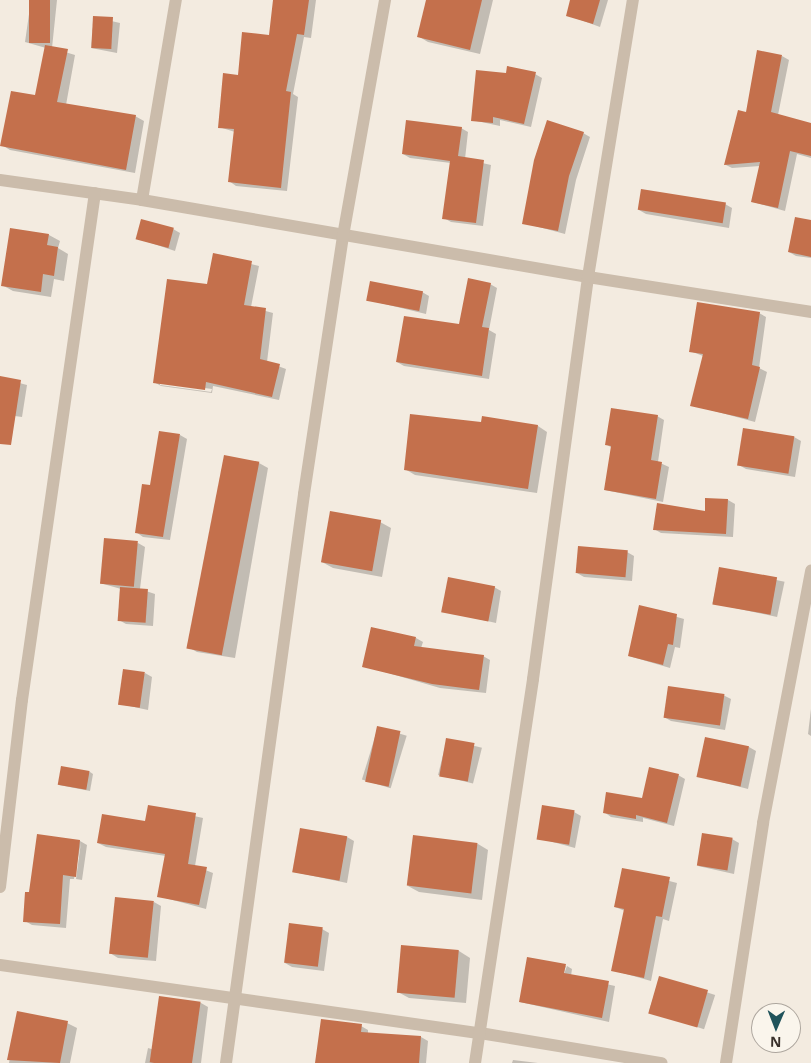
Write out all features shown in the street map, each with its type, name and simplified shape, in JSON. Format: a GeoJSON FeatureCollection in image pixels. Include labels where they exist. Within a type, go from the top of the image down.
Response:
{"type":"FeatureCollection","features":[{"type":"Feature","properties":{"kind":"street"},"geometry":{"type":"LineString","coordinates":[[142,200],[176,0]]}},
{"type":"Feature","properties":{"kind":"street"},"geometry":{"type":"LineString","coordinates":[[226,1063],[343,236],[385,0]]}},
{"type":"Feature","properties":{"kind":"street"},"geometry":{"type":"LineString","coordinates":[[475,1063],[534,679],[588,277],[634,0]]}},
{"type":"Feature","properties":{"kind":"street"},"geometry":{"type":"LineString","coordinates":[[0,180],[142,200],[343,236],[811,312]]}},
{"type":"Feature","properties":{"kind":"street"},"geometry":{"type":"LineString","coordinates":[[0,888],[22,700],[95,193]]}},
{"type":"Feature","properties":{"kind":"street"},"geometry":{"type":"LineString","coordinates":[[726,1063],[763,823],[811,570]]}},
{"type":"Feature","properties":{"kind":"street"},"geometry":{"type":"LineString","coordinates":[[0,965],[480,1032],[662,1063]]}},
{"type":"Feature","properties":{"kind":"building"},"geometry":{"type":"Polygon","coordinates":[[[29,0],[50,0],[50,43],[29,43],[29,0]]]}},
{"type":"Feature","properties":{"kind":"building"},"geometry":{"type":"Polygon","coordinates":[[[273,0],[309,0],[304,35],[297,34],[286,91],[291,92],[281,188],[228,182],[234,129],[218,128],[223,73],[238,75],[242,32],[269,35],[273,0]]]}},
{"type":"Feature","properties":{"kind":"building"},"geometry":{"type":"Polygon","coordinates":[[[426,0],[482,0],[470,50],[417,37],[426,0]]]}},
{"type":"Feature","properties":{"kind":"building"},"geometry":{"type":"Polygon","coordinates":[[[570,0],[600,0],[593,24],[566,16],[570,0]]]}},
{"type":"Feature","properties":{"kind":"building"},"geometry":{"type":"Polygon","coordinates":[[[93,16],[113,17],[111,49],[91,48],[93,16]]]}},
{"type":"Feature","properties":{"kind":"building"},"geometry":{"type":"Polygon","coordinates":[[[45,45],[68,49],[57,102],[136,115],[126,170],[0,146],[11,91],[35,95],[45,45]]]}},
{"type":"Feature","properties":{"kind":"building"},"geometry":{"type":"Polygon","coordinates":[[[757,50],[782,55],[771,112],[811,123],[811,156],[790,151],[778,208],[751,202],[760,162],[724,165],[738,110],[746,112],[757,50]]]}},
{"type":"Feature","properties":{"kind":"building"},"geometry":{"type":"Polygon","coordinates":[[[507,66],[536,72],[524,124],[493,117],[493,123],[471,121],[476,70],[506,73],[507,66]]]}},
{"type":"Feature","properties":{"kind":"building"},"geometry":{"type":"Polygon","coordinates":[[[406,120],[462,127],[458,156],[484,160],[476,223],[442,219],[450,161],[402,154],[406,120]]]}},
{"type":"Feature","properties":{"kind":"building"},"geometry":{"type":"Polygon","coordinates":[[[547,120],[584,132],[569,176],[558,231],[522,224],[534,160],[547,120]]]}},
{"type":"Feature","properties":{"kind":"building"},"geometry":{"type":"Polygon","coordinates":[[[641,189],[726,202],[723,223],[638,210],[641,189]]]}},
{"type":"Feature","properties":{"kind":"building"},"geometry":{"type":"Polygon","coordinates":[[[795,217],[811,220],[811,257],[788,252],[795,217]]]}},
{"type":"Feature","properties":{"kind":"building"},"geometry":{"type":"Polygon","coordinates":[[[141,219],[174,228],[168,248],[136,239],[141,219]]]}},
{"type":"Feature","properties":{"kind":"building"},"geometry":{"type":"Polygon","coordinates":[[[10,228],[49,234],[47,245],[58,247],[54,276],[43,274],[41,292],[1,286],[10,228]]]}},
{"type":"Feature","properties":{"kind":"building"},"geometry":{"type":"Polygon","coordinates":[[[213,253],[252,261],[244,305],[266,308],[260,359],[280,364],[272,397],[206,382],[205,390],[153,383],[167,279],[207,284],[213,253]]]}},
{"type":"Feature","properties":{"kind":"building"},"geometry":{"type":"Polygon","coordinates":[[[468,278],[491,283],[482,327],[489,328],[482,376],[396,362],[404,316],[459,324],[468,278]]]}},
{"type":"Feature","properties":{"kind":"building"},"geometry":{"type":"Polygon","coordinates":[[[370,281],[423,291],[419,311],[366,301],[370,281]]]}},
{"type":"Feature","properties":{"kind":"building"},"geometry":{"type":"Polygon","coordinates":[[[697,302],[760,312],[752,365],[760,367],[748,419],[690,406],[703,354],[689,352],[697,302]]]}},
{"type":"Feature","properties":{"kind":"building"},"geometry":{"type":"Polygon","coordinates":[[[0,376],[21,380],[11,445],[0,444],[0,376]]]}},
{"type":"Feature","properties":{"kind":"building"},"geometry":{"type":"Polygon","coordinates":[[[611,408],[658,415],[651,460],[662,462],[656,499],[604,490],[611,446],[605,445],[611,408]]]}},
{"type":"Feature","properties":{"kind":"building"},"geometry":{"type":"Polygon","coordinates":[[[410,414],[481,422],[482,416],[538,425],[528,489],[404,470],[410,414]]]}},
{"type":"Feature","properties":{"kind":"building"},"geometry":{"type":"Polygon","coordinates":[[[743,428],[794,436],[788,474],[737,466],[743,428]]]}},
{"type":"Feature","properties":{"kind":"building"},"geometry":{"type":"Polygon","coordinates":[[[159,431],[180,434],[163,537],[135,533],[142,484],[150,485],[159,431]]]}},
{"type":"Feature","properties":{"kind":"building"},"geometry":{"type":"Polygon","coordinates":[[[224,455],[259,462],[222,655],[186,648],[224,455]]]}},
{"type":"Feature","properties":{"kind":"building"},"geometry":{"type":"Polygon","coordinates":[[[705,498],[728,499],[726,534],[653,530],[657,503],[705,511],[705,498]]]}},
{"type":"Feature","properties":{"kind":"building"},"geometry":{"type":"Polygon","coordinates":[[[330,511],[381,520],[372,571],[321,562],[330,511]]]}},
{"type":"Feature","properties":{"kind":"building"},"geometry":{"type":"Polygon","coordinates":[[[104,538],[138,541],[134,587],[100,584],[104,538]]]}},
{"type":"Feature","properties":{"kind":"building"},"geometry":{"type":"Polygon","coordinates":[[[578,546],[628,550],[625,577],[576,573],[578,546]]]}},
{"type":"Feature","properties":{"kind":"building"},"geometry":{"type":"Polygon","coordinates":[[[719,567],[777,577],[771,615],[712,604],[719,567]]]}},
{"type":"Feature","properties":{"kind":"building"},"geometry":{"type":"Polygon","coordinates":[[[448,577],[495,586],[488,621],[441,612],[448,577]]]}},
{"type":"Feature","properties":{"kind":"building"},"geometry":{"type":"Polygon","coordinates":[[[120,587],[148,589],[146,623],[118,621],[120,587]]]}},
{"type":"Feature","properties":{"kind":"building"},"geometry":{"type":"Polygon","coordinates":[[[639,605],[677,614],[673,645],[668,644],[663,665],[628,656],[639,605]]]}},
{"type":"Feature","properties":{"kind":"building"},"geometry":{"type":"Polygon","coordinates":[[[371,627],[416,637],[414,646],[484,655],[479,690],[432,684],[362,667],[371,627]]]}},
{"type":"Feature","properties":{"kind":"building"},"geometry":{"type":"Polygon","coordinates":[[[123,669],[145,672],[140,708],[118,705],[123,669]]]}},
{"type":"Feature","properties":{"kind":"building"},"geometry":{"type":"Polygon","coordinates":[[[668,686],[724,694],[720,726],[664,718],[668,686]]]}},
{"type":"Feature","properties":{"kind":"building"},"geometry":{"type":"Polygon","coordinates":[[[377,726],[400,731],[389,787],[365,782],[377,726]]]}},
{"type":"Feature","properties":{"kind":"building"},"geometry":{"type":"Polygon","coordinates":[[[705,737],[749,746],[740,786],[696,777],[705,737]]]}},
{"type":"Feature","properties":{"kind":"building"},"geometry":{"type":"Polygon","coordinates":[[[446,738],[475,743],[468,781],[439,776],[446,738]]]}},
{"type":"Feature","properties":{"kind":"building"},"geometry":{"type":"Polygon","coordinates":[[[61,766],[90,771],[86,790],[58,785],[61,766]]]}},
{"type":"Feature","properties":{"kind":"building"},"geometry":{"type":"Polygon","coordinates":[[[649,767],[679,774],[667,823],[636,815],[636,819],[603,813],[606,792],[642,798],[649,767]]]}},
{"type":"Feature","properties":{"kind":"building"},"geometry":{"type":"Polygon","coordinates":[[[148,805],[196,813],[188,864],[207,867],[199,905],[157,897],[165,854],[97,843],[102,814],[145,821],[148,805]]]}},
{"type":"Feature","properties":{"kind":"building"},"geometry":{"type":"Polygon","coordinates":[[[542,805],[575,810],[569,845],[537,840],[542,805]]]}},
{"type":"Feature","properties":{"kind":"building"},"geometry":{"type":"Polygon","coordinates":[[[300,828],[347,836],[339,881],[292,872],[300,828]]]}},
{"type":"Feature","properties":{"kind":"building"},"geometry":{"type":"Polygon","coordinates":[[[702,833],[733,838],[727,870],[697,866],[702,833]]]}},
{"type":"Feature","properties":{"kind":"building"},"geometry":{"type":"Polygon","coordinates":[[[37,834],[80,840],[76,877],[63,875],[60,924],[23,922],[25,892],[29,892],[37,834]]]}},
{"type":"Feature","properties":{"kind":"building"},"geometry":{"type":"Polygon","coordinates":[[[413,835],[478,843],[471,894],[407,886],[413,835]]]}},
{"type":"Feature","properties":{"kind":"building"},"geometry":{"type":"Polygon","coordinates":[[[622,868],[670,877],[662,917],[656,916],[644,978],[611,971],[624,909],[614,907],[622,868]]]}},
{"type":"Feature","properties":{"kind":"building"},"geometry":{"type":"Polygon","coordinates":[[[115,897],[154,901],[148,958],[109,954],[115,897]]]}},
{"type":"Feature","properties":{"kind":"building"},"geometry":{"type":"Polygon","coordinates":[[[289,923],[323,927],[318,967],[284,963],[289,923]]]}},
{"type":"Feature","properties":{"kind":"building"},"geometry":{"type":"Polygon","coordinates":[[[401,945],[459,950],[455,998],[397,993],[401,945]]]}},
{"type":"Feature","properties":{"kind":"building"},"geometry":{"type":"Polygon","coordinates":[[[527,957],[566,964],[564,973],[609,981],[602,1018],[519,1002],[527,957]]]}},
{"type":"Feature","properties":{"kind":"building"},"geometry":{"type":"Polygon","coordinates":[[[659,976],[708,990],[697,1028],[648,1013],[659,976]]]}},
{"type":"Feature","properties":{"kind":"building"},"geometry":{"type":"Polygon","coordinates":[[[159,996],[201,1002],[192,1063],[150,1062],[159,996]]]}},
{"type":"Feature","properties":{"kind":"building"},"geometry":{"type":"Polygon","coordinates":[[[17,1011],[68,1021],[60,1063],[7,1060],[17,1011]]]}},
{"type":"Feature","properties":{"kind":"building"},"geometry":{"type":"Polygon","coordinates":[[[321,1019],[362,1024],[361,1032],[421,1036],[419,1063],[315,1063],[321,1019]]]}}]}
